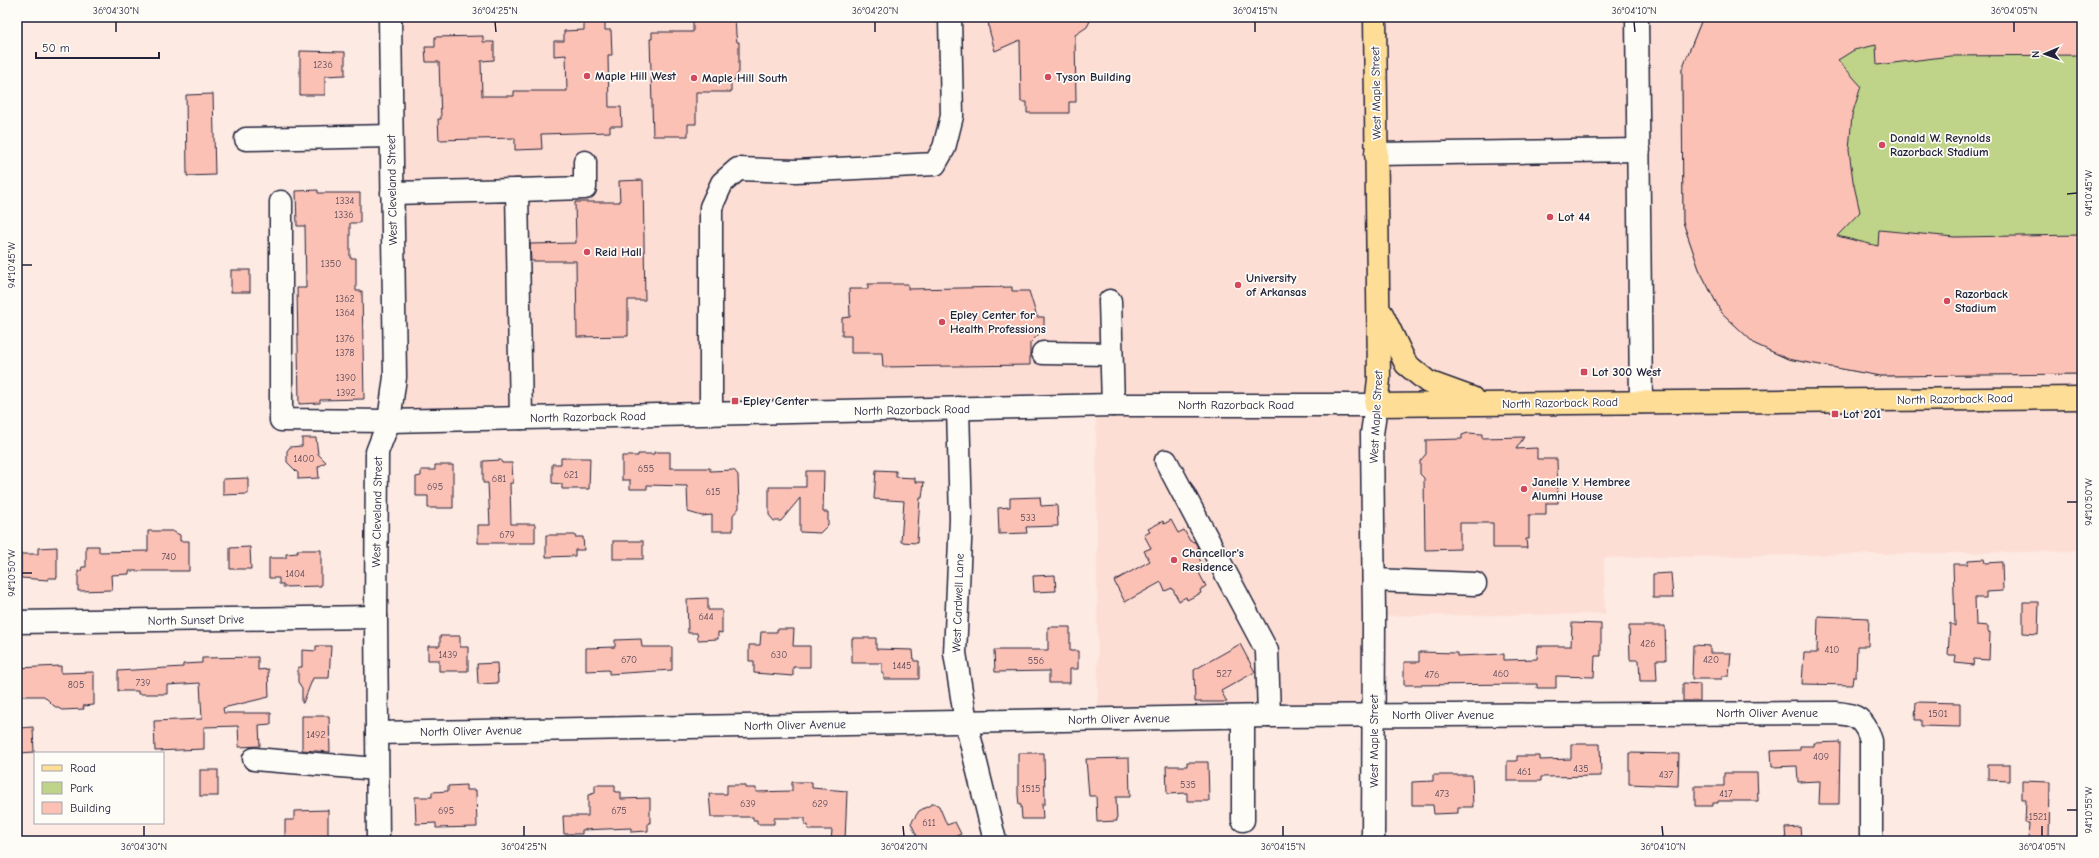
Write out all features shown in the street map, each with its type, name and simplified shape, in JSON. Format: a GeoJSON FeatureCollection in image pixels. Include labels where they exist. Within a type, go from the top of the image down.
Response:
{"type":"FeatureCollection","features":[{"type":"Feature","properties":{"kind":"main road","name":"West Maple Street"},"geometry":{"type":"LineString","coordinates":[[1375,17],[1379,379],[1376,405]]}},
{"type":"Feature","properties":{"kind":"main road"},"geometry":{"type":"LineString","coordinates":[[1378,304],[1406,364],[1428,382],[1458,394],[1495,404]]}},
{"type":"Feature","properties":{"kind":"main road","name":"North Razorback Road"},"geometry":{"type":"LineString","coordinates":[[1376,405],[2082,398]]}},
{"type":"Feature","properties":{"kind":"street","name":"West Cleveland Street"},"geometry":{"type":"LineString","coordinates":[[378,841],[376,617],[377,452],[389,421],[395,377],[390,17]]}},
{"type":"Feature","properties":{"kind":"street"},"geometry":{"type":"LineString","coordinates":[[711,414],[711,207],[722,183],[738,168],[796,171],[935,164],[944,148],[952,116],[950,17]]}},
{"type":"Feature","properties":{"kind":"street"},"geometry":{"type":"LineString","coordinates":[[1637,17],[1641,402]]}},
{"type":"Feature","properties":{"kind":"street"},"geometry":{"type":"LineString","coordinates":[[246,139],[392,136]]}},
{"type":"Feature","properties":{"kind":"street"},"geometry":{"type":"LineString","coordinates":[[1376,154],[1639,150]]}},
{"type":"Feature","properties":{"kind":"street"},"geometry":{"type":"LineString","coordinates":[[392,193],[585,188],[585,162]]}},
{"type":"Feature","properties":{"kind":"street"},"geometry":{"type":"LineString","coordinates":[[518,190],[521,418]]}},
{"type":"Feature","properties":{"kind":"street","name":"North Razorback Road"},"geometry":{"type":"LineString","coordinates":[[281,202],[282,420],[389,421],[958,408],[1376,405]]}},
{"type":"Feature","properties":{"kind":"street"},"geometry":{"type":"LineString","coordinates":[[1110,301],[1113,406]]}},
{"type":"Feature","properties":{"kind":"street"},"geometry":{"type":"LineString","coordinates":[[1042,353],[1111,354]]}},
{"type":"Feature","properties":{"kind":"street","name":"West Maple Street"},"geometry":{"type":"LineString","coordinates":[[1373,841],[1374,580],[1372,434],[1376,405]]}},
{"type":"Feature","properties":{"kind":"street","name":"West Cardwell Lane"},"geometry":{"type":"LineString","coordinates":[[958,408],[961,519],[955,653],[966,722],[996,841]]}},
{"type":"Feature","properties":{"kind":"street"},"geometry":{"type":"LineString","coordinates":[[1166,461],[1267,652],[1269,665],[1269,716]]}},
{"type":"Feature","properties":{"kind":"street"},"geometry":{"type":"LineString","coordinates":[[1374,580],[1475,584]]}},
{"type":"Feature","properties":{"kind":"street","name":"North Sunset Drive"},"geometry":{"type":"LineString","coordinates":[[17,622],[376,617]]}},
{"type":"Feature","properties":{"kind":"street","name":"North Oliver Avenue"},"geometry":{"type":"LineString","coordinates":[[377,733],[1269,716],[1849,714],[1860,720],[1868,729],[1871,741],[1871,841]]}},
{"type":"Feature","properties":{"kind":"street"},"geometry":{"type":"LineString","coordinates":[[1243,717],[1243,820]]}},
{"type":"Feature","properties":{"kind":"street"},"geometry":{"type":"LineString","coordinates":[[254,759],[377,769]]}},
{"type":"Feature","properties":{"kind":"shaded area","name":"University of Arkansas"},"geometry":{"type":"Polygon","coordinates":[[[390,17],[2082,17],[2082,551],[1604,558],[1605,614],[1374,616],[1374,715],[1098,720],[1096,406],[389,421],[390,17]]]}},
{"type":"Feature","properties":{"kind":"green space","name":"Donald W. Reynolds Razorback Stadium"},"geometry":{"type":"Polygon","coordinates":[[[1703,17],[2082,17],[2082,374],[1880,376],[1788,359],[1755,344],[1721,312],[1699,269],[1683,222],[1682,69],[1703,17]]]}},
{"type":"Feature","properties":{"kind":"building","name":"Maple Hill West"},"geometry":{"type":"Polygon","coordinates":[[[584,17],[605,17],[605,30],[611,30],[612,55],[608,55],[609,107],[621,107],[622,126],[610,126],[610,132],[541,134],[542,149],[515,150],[515,138],[439,140],[438,119],[441,119],[439,62],[426,62],[425,47],[435,47],[435,37],[483,36],[483,42],[494,42],[494,60],[481,61],[482,96],[514,96],[514,91],[567,91],[566,55],[554,56],[554,41],[564,41],[564,31],[584,30],[584,17]]]}},
{"type":"Feature","properties":{"kind":"building","name":"Maple Hill South"},"geometry":{"type":"Polygon","coordinates":[[[693,17],[735,17],[737,42],[739,42],[739,72],[736,76],[736,80],[731,80],[731,92],[696,92],[696,124],[688,124],[688,136],[653,136],[650,39],[652,39],[652,32],[693,32],[693,17]]]}},
{"type":"Feature","properties":{"kind":"building","name":"Tyson Building"},"geometry":{"type":"Polygon","coordinates":[[[988,17],[1092,17],[1087,27],[1075,35],[1076,102],[1069,102],[1069,113],[1027,113],[1027,102],[1021,102],[1020,40],[995,51],[989,29],[988,17]]]}},
{"type":"Feature","properties":{"kind":"building","name":"Donald W. Reynolds Razorback Stadium"},"geometry":{"type":"Polygon","coordinates":[[[1703,17],[2082,17],[2082,55],[1951,56],[1877,65],[1876,45],[1854,50],[1838,60],[1861,86],[1852,115],[1849,150],[1853,181],[1860,212],[1837,236],[1878,246],[1879,230],[1954,237],[2082,235],[2082,374],[1880,376],[1788,359],[1755,344],[1721,312],[1699,269],[1683,222],[1682,69],[1703,17]]]}},
{"type":"Feature","properties":{"kind":"building"},"geometry":{"type":"Polygon","coordinates":[[[300,51],[345,52],[345,75],[325,76],[325,95],[300,95],[300,51]]]}},
{"type":"Feature","properties":{"kind":"building"},"geometry":{"type":"Polygon","coordinates":[[[213,94],[215,175],[187,176],[186,95],[213,94]]]}},
{"type":"Feature","properties":{"kind":"building","name":"Reid Hall"},"geometry":{"type":"Polygon","coordinates":[[[643,180],[645,300],[628,300],[628,336],[577,337],[576,261],[531,261],[530,244],[576,243],[575,202],[620,202],[619,181],[643,180]]]}},
{"type":"Feature","properties":{"kind":"building"},"geometry":{"type":"Polygon","coordinates":[[[318,190],[318,193],[360,193],[360,223],[350,223],[350,258],[356,258],[356,291],[362,291],[364,399],[320,400],[320,403],[299,404],[297,288],[306,288],[305,226],[297,226],[296,191],[318,190]]]}},
{"type":"Feature","properties":{"kind":"building"},"geometry":{"type":"Polygon","coordinates":[[[231,270],[250,270],[250,292],[231,292],[231,270]]]}},
{"type":"Feature","properties":{"kind":"building","name":"Epley Center for Health Professions"},"geometry":{"type":"Polygon","coordinates":[[[868,284],[908,284],[908,289],[1012,287],[1012,291],[1029,291],[1037,317],[1044,317],[1044,329],[1030,343],[1030,365],[883,367],[882,353],[851,353],[851,336],[842,336],[842,318],[850,317],[849,289],[868,289],[868,284]]]}},
{"type":"Feature","properties":{"kind":"building","name":"Janelle Y. Hembree Alumni House"},"geometry":{"type":"Polygon","coordinates":[[[1468,433],[1482,434],[1482,438],[1524,437],[1516,449],[1537,448],[1537,459],[1557,459],[1558,503],[1546,503],[1546,515],[1529,515],[1529,539],[1526,539],[1527,548],[1493,548],[1493,523],[1460,523],[1460,549],[1425,550],[1424,478],[1420,474],[1420,461],[1426,454],[1426,440],[1462,439],[1462,435],[1468,433]]]}},
{"type":"Feature","properties":{"kind":"building"},"geometry":{"type":"Polygon","coordinates":[[[302,438],[316,438],[318,454],[326,462],[318,467],[319,478],[298,479],[298,473],[287,462],[287,451],[290,447],[302,446],[302,438]]]}},
{"type":"Feature","properties":{"kind":"building"},"geometry":{"type":"Polygon","coordinates":[[[654,452],[670,452],[670,468],[710,468],[710,471],[734,470],[738,475],[739,508],[733,515],[733,531],[712,531],[712,515],[702,516],[688,512],[687,486],[647,485],[647,489],[630,489],[630,480],[622,480],[622,456],[654,454],[654,452]]]}},
{"type":"Feature","properties":{"kind":"building"},"geometry":{"type":"Polygon","coordinates":[[[561,458],[590,458],[589,489],[562,489],[562,484],[552,483],[552,464],[561,464],[561,458]]]}},
{"type":"Feature","properties":{"kind":"building"},"geometry":{"type":"Polygon","coordinates":[[[501,460],[502,463],[512,463],[513,483],[510,483],[511,524],[535,524],[535,543],[478,543],[478,525],[490,525],[488,483],[483,483],[483,461],[501,460]]]}},
{"type":"Feature","properties":{"kind":"building"},"geometry":{"type":"Polygon","coordinates":[[[435,465],[453,465],[453,508],[428,508],[428,496],[416,496],[416,477],[421,476],[421,470],[435,470],[435,465]]]}},
{"type":"Feature","properties":{"kind":"building"},"geometry":{"type":"Polygon","coordinates":[[[876,470],[896,471],[896,477],[915,478],[915,482],[924,482],[922,498],[920,498],[917,543],[901,542],[904,501],[874,499],[876,470]]]}},
{"type":"Feature","properties":{"kind":"building"},"geometry":{"type":"Polygon","coordinates":[[[806,471],[824,471],[823,512],[828,512],[828,525],[820,533],[800,532],[800,498],[781,521],[774,521],[769,515],[769,487],[806,487],[806,471]]]}},
{"type":"Feature","properties":{"kind":"building"},"geometry":{"type":"Polygon","coordinates":[[[248,478],[248,494],[223,495],[223,479],[248,478]]]}},
{"type":"Feature","properties":{"kind":"building"},"geometry":{"type":"Polygon","coordinates":[[[1040,497],[1041,506],[1057,505],[1058,526],[1026,527],[1027,533],[999,534],[998,508],[1010,507],[1010,498],[1040,497]]]}},
{"type":"Feature","properties":{"kind":"building","name":"Chancellor's Residence"},"geometry":{"type":"Polygon","coordinates":[[[1171,520],[1178,533],[1184,530],[1190,541],[1195,542],[1202,555],[1199,558],[1205,570],[1199,573],[1206,586],[1200,590],[1201,593],[1187,600],[1186,597],[1179,601],[1172,588],[1165,591],[1161,582],[1125,602],[1114,581],[1150,561],[1144,551],[1151,548],[1144,535],[1150,532],[1148,529],[1163,521],[1164,524],[1171,520]]]}},
{"type":"Feature","properties":{"kind":"building"},"geometry":{"type":"Polygon","coordinates":[[[148,531],[172,531],[180,535],[180,541],[189,541],[189,571],[129,571],[129,574],[111,575],[112,590],[78,591],[78,571],[81,571],[82,567],[86,567],[86,546],[99,546],[99,552],[148,551],[148,531]]]}},
{"type":"Feature","properties":{"kind":"building"},"geometry":{"type":"Polygon","coordinates":[[[546,535],[575,535],[575,537],[583,537],[584,550],[575,550],[575,556],[546,557],[546,535]]]}},
{"type":"Feature","properties":{"kind":"building"},"geometry":{"type":"Polygon","coordinates":[[[613,541],[643,541],[643,559],[613,559],[613,541]]]}},
{"type":"Feature","properties":{"kind":"building"},"geometry":{"type":"Polygon","coordinates":[[[57,547],[57,578],[48,578],[48,580],[21,578],[21,554],[38,554],[38,548],[57,547]]]}},
{"type":"Feature","properties":{"kind":"building"},"geometry":{"type":"Polygon","coordinates":[[[250,547],[251,569],[230,569],[230,548],[250,547]]]}},
{"type":"Feature","properties":{"kind":"building"},"geometry":{"type":"Polygon","coordinates":[[[297,550],[321,550],[321,586],[283,587],[283,584],[279,584],[279,578],[269,578],[269,558],[286,558],[286,554],[298,553],[297,550]]]}},
{"type":"Feature","properties":{"kind":"building"},"geometry":{"type":"Polygon","coordinates":[[[1984,559],[1985,563],[2002,562],[2003,591],[1986,592],[1986,598],[1975,598],[1976,625],[1988,626],[1988,632],[1990,632],[1989,660],[1974,659],[1973,665],[1955,663],[1956,655],[1948,655],[1950,623],[1955,626],[1953,564],[1968,564],[1968,560],[1984,559]]]}},
{"type":"Feature","properties":{"kind":"building"},"geometry":{"type":"Polygon","coordinates":[[[1671,573],[1673,598],[1653,598],[1653,574],[1671,573]]]}},
{"type":"Feature","properties":{"kind":"building"},"geometry":{"type":"Polygon","coordinates":[[[1055,575],[1056,591],[1034,592],[1033,576],[1055,575]]]}},
{"type":"Feature","properties":{"kind":"building"},"geometry":{"type":"Polygon","coordinates":[[[708,598],[708,610],[722,610],[722,633],[718,632],[718,639],[698,640],[697,633],[688,633],[687,599],[708,598]]]}},
{"type":"Feature","properties":{"kind":"building"},"geometry":{"type":"Polygon","coordinates":[[[2023,602],[2039,602],[2038,634],[2023,633],[2023,602]]]}},
{"type":"Feature","properties":{"kind":"building"},"geometry":{"type":"Polygon","coordinates":[[[1818,616],[1869,618],[1868,646],[1857,646],[1856,677],[1853,677],[1852,685],[1802,684],[1804,653],[1817,653],[1818,616]]]}},
{"type":"Feature","properties":{"kind":"building"},"geometry":{"type":"Polygon","coordinates":[[[1572,623],[1601,624],[1601,656],[1595,656],[1594,677],[1556,676],[1556,688],[1537,688],[1537,684],[1404,685],[1404,662],[1419,662],[1419,652],[1457,653],[1457,656],[1504,654],[1504,660],[1537,659],[1538,646],[1571,646],[1572,623]]]}},
{"type":"Feature","properties":{"kind":"building"},"geometry":{"type":"Polygon","coordinates":[[[1629,626],[1665,626],[1666,660],[1656,660],[1657,681],[1640,681],[1639,660],[1630,660],[1629,626]]]}},
{"type":"Feature","properties":{"kind":"building"},"geometry":{"type":"Polygon","coordinates":[[[1048,627],[1070,627],[1070,651],[1078,651],[1078,669],[1070,669],[1070,683],[1049,683],[1049,671],[995,672],[994,650],[1048,650],[1048,627]]]}},
{"type":"Feature","properties":{"kind":"building"},"geometry":{"type":"Polygon","coordinates":[[[777,629],[794,629],[793,646],[810,646],[810,667],[793,667],[793,676],[754,673],[754,661],[749,661],[749,645],[760,645],[761,632],[777,632],[777,629]]]}},
{"type":"Feature","properties":{"kind":"building"},"geometry":{"type":"Polygon","coordinates":[[[440,636],[460,636],[460,647],[468,647],[468,671],[439,671],[439,660],[428,660],[428,646],[440,646],[440,636]]]}},
{"type":"Feature","properties":{"kind":"building"},"geometry":{"type":"Polygon","coordinates":[[[852,638],[876,638],[876,649],[913,650],[914,661],[919,661],[919,679],[884,679],[884,674],[882,674],[882,663],[852,663],[852,638]]]}},
{"type":"Feature","properties":{"kind":"building"},"geometry":{"type":"Polygon","coordinates":[[[641,639],[642,647],[672,647],[672,670],[609,674],[609,670],[586,671],[586,648],[615,647],[615,640],[641,639]]]}},
{"type":"Feature","properties":{"kind":"building"},"geometry":{"type":"Polygon","coordinates":[[[1240,644],[1255,672],[1221,691],[1227,702],[1195,702],[1194,670],[1240,644]]]}},
{"type":"Feature","properties":{"kind":"building"},"geometry":{"type":"Polygon","coordinates":[[[1693,645],[1710,646],[1710,653],[1731,653],[1729,676],[1722,676],[1722,679],[1692,679],[1693,645]]]}},
{"type":"Feature","properties":{"kind":"building"},"geometry":{"type":"Polygon","coordinates":[[[316,646],[331,646],[329,678],[313,678],[302,703],[302,688],[298,682],[298,667],[302,667],[302,650],[316,651],[316,646]]]}},
{"type":"Feature","properties":{"kind":"building"},"geometry":{"type":"Polygon","coordinates":[[[258,657],[258,670],[268,669],[269,697],[223,708],[224,713],[271,713],[271,724],[259,725],[260,746],[239,747],[238,726],[204,727],[204,749],[155,751],[154,721],[202,719],[200,683],[167,685],[167,694],[138,694],[138,691],[118,691],[118,671],[183,667],[183,664],[202,663],[202,658],[258,657]]]}},
{"type":"Feature","properties":{"kind":"building"},"geometry":{"type":"Polygon","coordinates":[[[497,663],[498,683],[478,684],[477,664],[497,663]]]}},
{"type":"Feature","properties":{"kind":"building"},"geometry":{"type":"Polygon","coordinates":[[[61,666],[61,673],[94,672],[94,705],[83,706],[84,709],[62,710],[54,706],[44,696],[17,696],[17,668],[61,666]]]}},
{"type":"Feature","properties":{"kind":"building"},"geometry":{"type":"Polygon","coordinates":[[[1683,683],[1700,684],[1700,701],[1683,701],[1683,683]]]}},
{"type":"Feature","properties":{"kind":"building"},"geometry":{"type":"Polygon","coordinates":[[[1916,702],[1960,703],[1960,727],[1921,726],[1921,720],[1915,720],[1916,702]]]}},
{"type":"Feature","properties":{"kind":"building"},"geometry":{"type":"Polygon","coordinates":[[[302,716],[329,716],[330,752],[302,750],[302,716]]]}},
{"type":"Feature","properties":{"kind":"building"},"geometry":{"type":"Polygon","coordinates":[[[33,727],[34,752],[20,753],[19,728],[33,727]]]}},
{"type":"Feature","properties":{"kind":"building"},"geometry":{"type":"Polygon","coordinates":[[[1840,742],[1839,804],[1819,804],[1820,781],[1798,782],[1797,766],[1772,767],[1771,751],[1800,750],[1800,746],[1814,746],[1814,743],[1840,742]]]}},
{"type":"Feature","properties":{"kind":"building"},"geometry":{"type":"Polygon","coordinates":[[[1571,744],[1600,744],[1601,776],[1541,777],[1541,781],[1507,781],[1507,761],[1517,761],[1517,756],[1540,756],[1540,760],[1571,759],[1571,744]]]}},
{"type":"Feature","properties":{"kind":"building"},"geometry":{"type":"Polygon","coordinates":[[[1018,753],[1044,753],[1045,804],[1042,804],[1043,819],[1022,819],[1021,805],[1019,805],[1018,795],[1018,753]]]}},
{"type":"Feature","properties":{"kind":"building"},"geometry":{"type":"Polygon","coordinates":[[[1629,753],[1679,754],[1678,786],[1629,784],[1629,753]]]}},
{"type":"Feature","properties":{"kind":"building"},"geometry":{"type":"Polygon","coordinates":[[[1129,758],[1130,797],[1116,797],[1117,821],[1097,822],[1096,796],[1089,796],[1086,759],[1129,758]]]}},
{"type":"Feature","properties":{"kind":"building"},"geometry":{"type":"Polygon","coordinates":[[[1187,762],[1208,762],[1209,801],[1187,801],[1187,793],[1167,794],[1166,766],[1187,766],[1187,762]]]}},
{"type":"Feature","properties":{"kind":"building"},"geometry":{"type":"Polygon","coordinates":[[[1988,765],[2010,765],[2010,781],[1988,780],[1988,765]]]}},
{"type":"Feature","properties":{"kind":"building"},"geometry":{"type":"Polygon","coordinates":[[[200,770],[218,770],[218,796],[200,796],[200,770]]]}},
{"type":"Feature","properties":{"kind":"building"},"geometry":{"type":"Polygon","coordinates":[[[1724,773],[1757,773],[1758,801],[1718,801],[1718,803],[1713,803],[1713,806],[1695,806],[1695,786],[1724,786],[1724,773]]]}},
{"type":"Feature","properties":{"kind":"building"},"geometry":{"type":"Polygon","coordinates":[[[1433,775],[1472,775],[1473,807],[1458,807],[1458,813],[1434,814],[1433,805],[1412,805],[1412,782],[1433,781],[1433,775]]]}},
{"type":"Feature","properties":{"kind":"building"},"geometry":{"type":"Polygon","coordinates":[[[2022,781],[2050,782],[2049,841],[2028,841],[2029,823],[2025,823],[2026,800],[2022,800],[2022,781]]]}},
{"type":"Feature","properties":{"kind":"building"},"geometry":{"type":"Polygon","coordinates":[[[792,782],[812,782],[812,788],[847,791],[845,841],[831,841],[832,830],[809,830],[808,825],[805,825],[805,818],[774,818],[774,824],[757,824],[757,820],[753,820],[753,817],[711,817],[709,794],[727,794],[727,785],[745,785],[745,788],[756,788],[756,792],[792,791],[792,782]]]}},
{"type":"Feature","properties":{"kind":"building"},"geometry":{"type":"Polygon","coordinates":[[[466,785],[466,790],[476,790],[477,827],[436,828],[436,823],[416,824],[415,797],[432,797],[432,792],[448,791],[448,786],[466,785]]]}},
{"type":"Feature","properties":{"kind":"building"},"geometry":{"type":"Polygon","coordinates":[[[595,785],[615,785],[615,792],[621,792],[621,799],[650,798],[650,823],[648,823],[648,831],[631,832],[631,828],[582,830],[582,834],[564,834],[563,816],[588,816],[588,795],[595,793],[595,785]]]}},
{"type":"Feature","properties":{"kind":"building"},"geometry":{"type":"Polygon","coordinates":[[[934,803],[939,806],[947,825],[955,822],[961,834],[945,841],[919,841],[911,823],[919,811],[934,803]]]}},
{"type":"Feature","properties":{"kind":"building"},"geometry":{"type":"Polygon","coordinates":[[[328,810],[328,837],[318,837],[318,841],[285,840],[285,820],[294,820],[294,811],[328,810]]]}},
{"type":"Feature","properties":{"kind":"building"},"geometry":{"type":"Polygon","coordinates":[[[1800,827],[1801,840],[1786,841],[1785,828],[1800,827]]]}},
{"type":"Feature","properties":{"kind":"place","name":"Maple Hill West"},"geometry":{"type":"Point","coordinates":[587,76]}},
{"type":"Feature","properties":{"kind":"place","name":"Tyson Building"},"geometry":{"type":"Point","coordinates":[1048,77]}},
{"type":"Feature","properties":{"kind":"place","name":"Maple Hill South"},"geometry":{"type":"Point","coordinates":[694,78]}},
{"type":"Feature","properties":{"kind":"place","name":"Donald W. Reynolds Razorback Stadium"},"geometry":{"type":"Point","coordinates":[1882,145]}},
{"type":"Feature","properties":{"kind":"place","name":"Lot 44"},"geometry":{"type":"Point","coordinates":[1550,217]}},
{"type":"Feature","properties":{"kind":"place","name":"Reid Hall"},"geometry":{"type":"Point","coordinates":[587,252]}},
{"type":"Feature","properties":{"kind":"place","name":"University of Arkansas"},"geometry":{"type":"Point","coordinates":[1238,285]}},
{"type":"Feature","properties":{"kind":"place","name":"Razorback Stadium"},"geometry":{"type":"Point","coordinates":[1947,301]}},
{"type":"Feature","properties":{"kind":"place","name":"Epley Center for Health Professions"},"geometry":{"type":"Point","coordinates":[942,322]}},
{"type":"Feature","properties":{"kind":"place","name":"Lot 300 West"},"geometry":{"type":"Point","coordinates":[1584,372]}},
{"type":"Feature","properties":{"kind":"place","name":"Epley Center"},"geometry":{"type":"Point","coordinates":[735,401]}},
{"type":"Feature","properties":{"kind":"place","name":"Lot 201"},"geometry":{"type":"Point","coordinates":[1835,414]}},
{"type":"Feature","properties":{"kind":"place","name":"Janelle Y. Hembree Alumni House"},"geometry":{"type":"Point","coordinates":[1524,489]}},
{"type":"Feature","properties":{"kind":"place","name":"Chancellor's Residence"},"geometry":{"type":"Point","coordinates":[1174,560]}}]}
